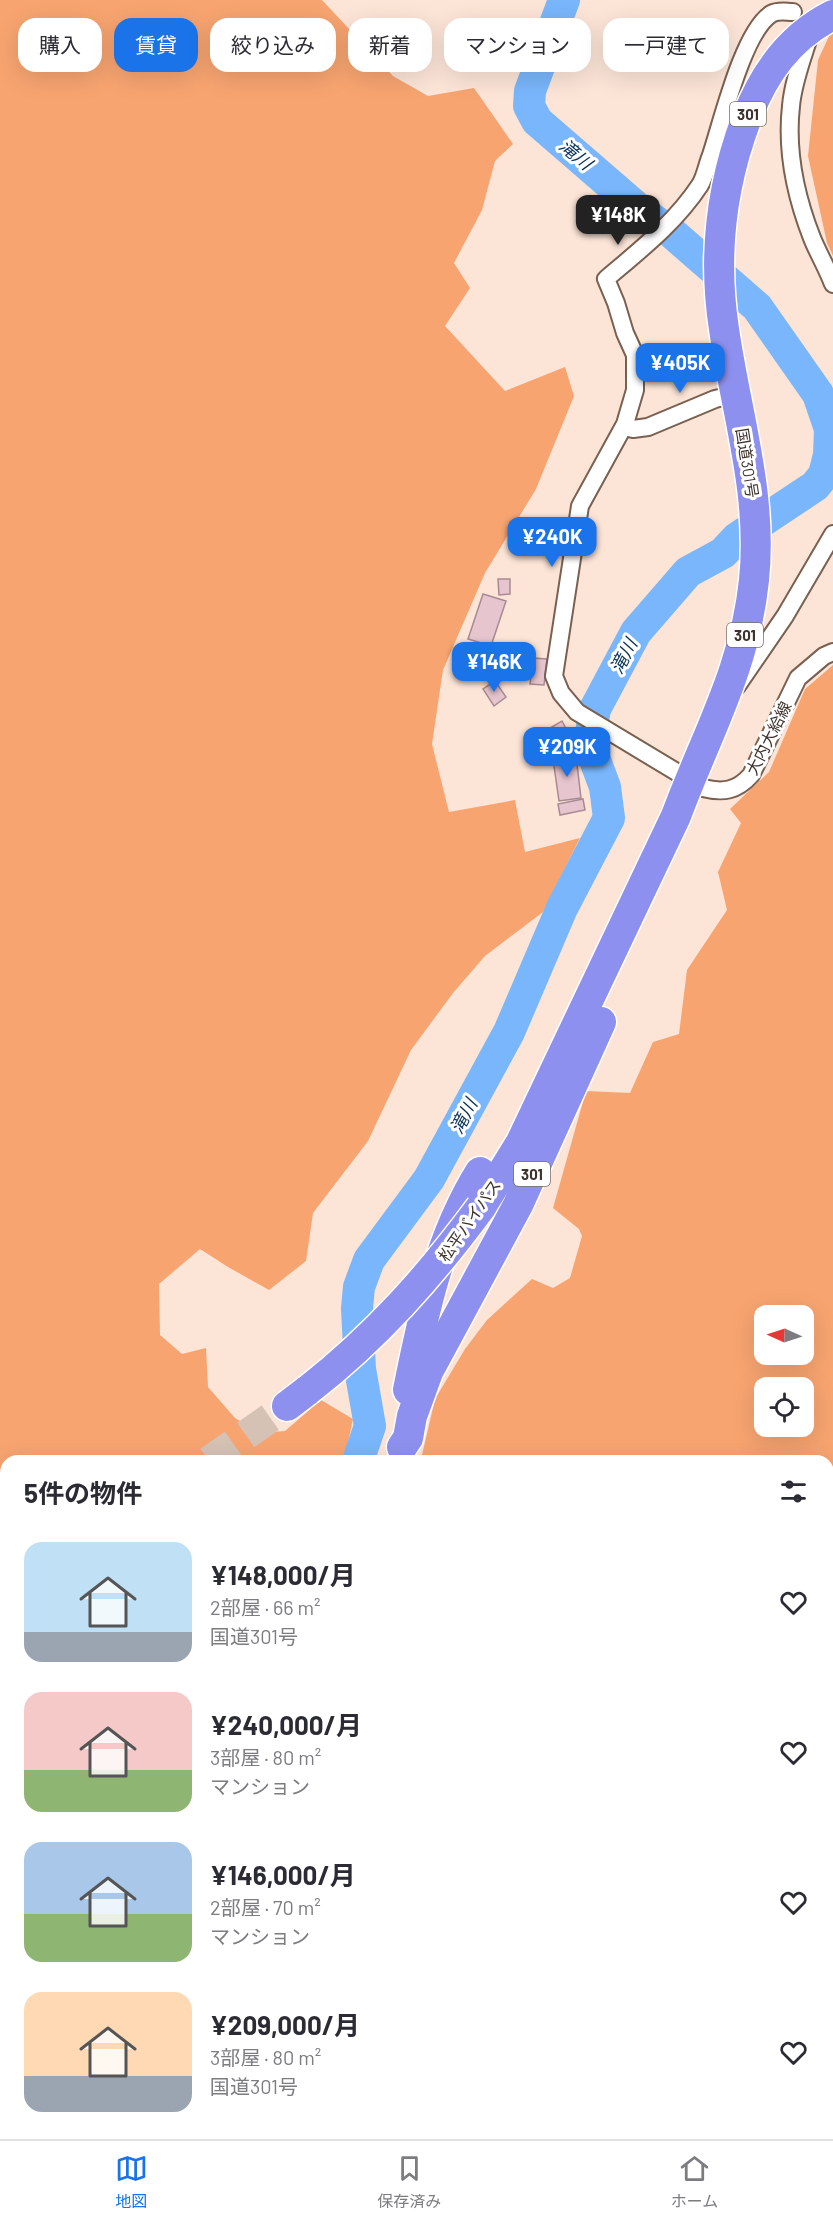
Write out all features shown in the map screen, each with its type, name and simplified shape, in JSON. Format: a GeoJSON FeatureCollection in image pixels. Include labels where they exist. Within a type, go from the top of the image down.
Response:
{"type":"FeatureCollection","features":[{"type":"Feature","properties":{"kind":"highway","name":"国道301号"},"geometry":{"type":"LineString","coordinates":[[639,893],[676,816],[689,780],[728,691],[742,647],[750,611],[756,548],[753,482],[724,329],[719,282],[724,192],[732,160],[759,88],[775,63],[813,18]]}},
{"type":"Feature","properties":{"kind":"highway","name":"松平バイパス"},"geometry":{"type":"LineString","coordinates":[[298,1398],[369,1340],[448,1252],[481,1207],[520,1142],[639,893]]}},
{"type":"Feature","properties":{"kind":"highway","name":"301"},"geometry":{"type":"LineString","coordinates":[[402,1454],[412,1416],[428,1372],[518,1205],[604,1017],[639,928],[642,915],[639,893]]}},
{"type":"Feature","properties":{"kind":"highway","name":"301"},"geometry":{"type":"LineString","coordinates":[[402,1454],[400,1428],[432,1280],[457,1214],[469,1189],[503,1135],[533,1077],[596,943],[605,934],[623,927]]}},
{"type":"Feature","properties":{"kind":"street","name":"大内大給線"},"geometry":{"type":"LineString","coordinates":[[813,18],[778,11],[770,15],[753,35],[742,61],[702,182],[674,220],[606,279],[635,355],[635,390],[624,427],[580,506],[554,676],[561,693],[577,712],[703,788],[724,792],[745,783],[751,775],[798,678],[824,656],[833,652]]}},
{"type":"Feature","properties":{"kind":"street"},"geometry":{"type":"LineString","coordinates":[[813,18],[791,104],[790,142],[795,181],[802,209],[833,284]]}},
{"type":"Feature","properties":{"kind":"street"},"geometry":{"type":"LineString","coordinates":[[624,427],[633,429],[648,427],[716,399],[736,394]]}},
{"type":"Feature","properties":{"kind":"street"},"geometry":{"type":"LineString","coordinates":[[728,691],[740,684],[785,616],[833,534]]}},
{"type":"Feature","properties":{"kind":"shaded area"},"geometry":{"type":"Polygon","coordinates":[[[0,0],[322,0],[348,28],[348,72],[389,72],[428,96],[474,88],[513,144],[495,161],[482,210],[454,263],[470,288],[445,326],[505,391],[565,367],[574,396],[536,489],[485,573],[443,670],[432,744],[449,812],[515,800],[525,852],[580,838],[543,912],[485,956],[453,993],[411,1050],[368,1141],[313,1213],[306,1261],[269,1290],[200,1249],[159,1284],[160,1335],[182,1354],[206,1348],[208,1387],[235,1418],[260,1433],[285,1431],[321,1400],[353,1419],[345,1455],[0,1455],[0,0]]]}},
{"type":"Feature","properties":{"kind":"shaded area"},"geometry":{"type":"Polygon","coordinates":[[[833,32],[833,256],[827,243],[808,156],[818,60],[833,32]]]}},
{"type":"Feature","properties":{"kind":"shaded area"},"geometry":{"type":"Polygon","coordinates":[[[833,665],[833,1455],[422,1455],[435,1399],[465,1349],[487,1320],[532,1279],[553,1288],[570,1278],[582,1236],[579,1229],[553,1208],[586,1091],[630,1093],[653,1042],[679,1034],[687,970],[727,910],[718,872],[741,823],[730,809],[769,772],[805,689],[833,665]]]}},
{"type":"Feature","properties":{"kind":"building"},"geometry":{"type":"Polygon","coordinates":[[[498,579],[510,579],[510,594],[499,595],[498,579]]]}},
{"type":"Feature","properties":{"kind":"building"},"geometry":{"type":"Polygon","coordinates":[[[483,594],[506,601],[491,646],[468,639],[483,594]]]}},
{"type":"Feature","properties":{"kind":"building"},"geometry":{"type":"Polygon","coordinates":[[[505,655],[507,671],[482,675],[479,658],[505,655]]]}},
{"type":"Feature","properties":{"kind":"building"},"geometry":{"type":"Polygon","coordinates":[[[533,658],[547,659],[544,685],[530,684],[533,658]]]}},
{"type":"Feature","properties":{"kind":"building"},"geometry":{"type":"Polygon","coordinates":[[[495,681],[506,697],[494,706],[483,689],[495,681]]]}},
{"type":"Feature","properties":{"kind":"building"},"geometry":{"type":"Polygon","coordinates":[[[562,721],[569,734],[557,741],[550,728],[562,721]]]}},
{"type":"Feature","properties":{"kind":"building"},"geometry":{"type":"Polygon","coordinates":[[[576,756],[581,798],[559,801],[553,759],[576,756]]]}},
{"type":"Feature","properties":{"kind":"building"},"geometry":{"type":"Polygon","coordinates":[[[583,799],[585,810],[560,815],[558,804],[583,799]]]}},
{"type":"Feature","properties":{"kind":"waterway","name":"滝川"},"geometry":{"type":"LineString","coordinates":[[360,1455],[370,1426],[360,1369],[357,1308],[359,1287],[369,1260],[429,1179],[509,1032],[562,908],[609,818],[605,787],[589,744],[595,709],[636,632],[688,572],[723,553],[737,538],[815,486],[824,475],[829,455],[830,429],[818,394],[757,307],[537,121],[529,106],[530,91],[564,0]]}},
{"type":"Feature","properties":{"kind":"tunnel"},"geometry":{"type":"LineString","coordinates":[[218,1455],[287,1406]]}}]}
